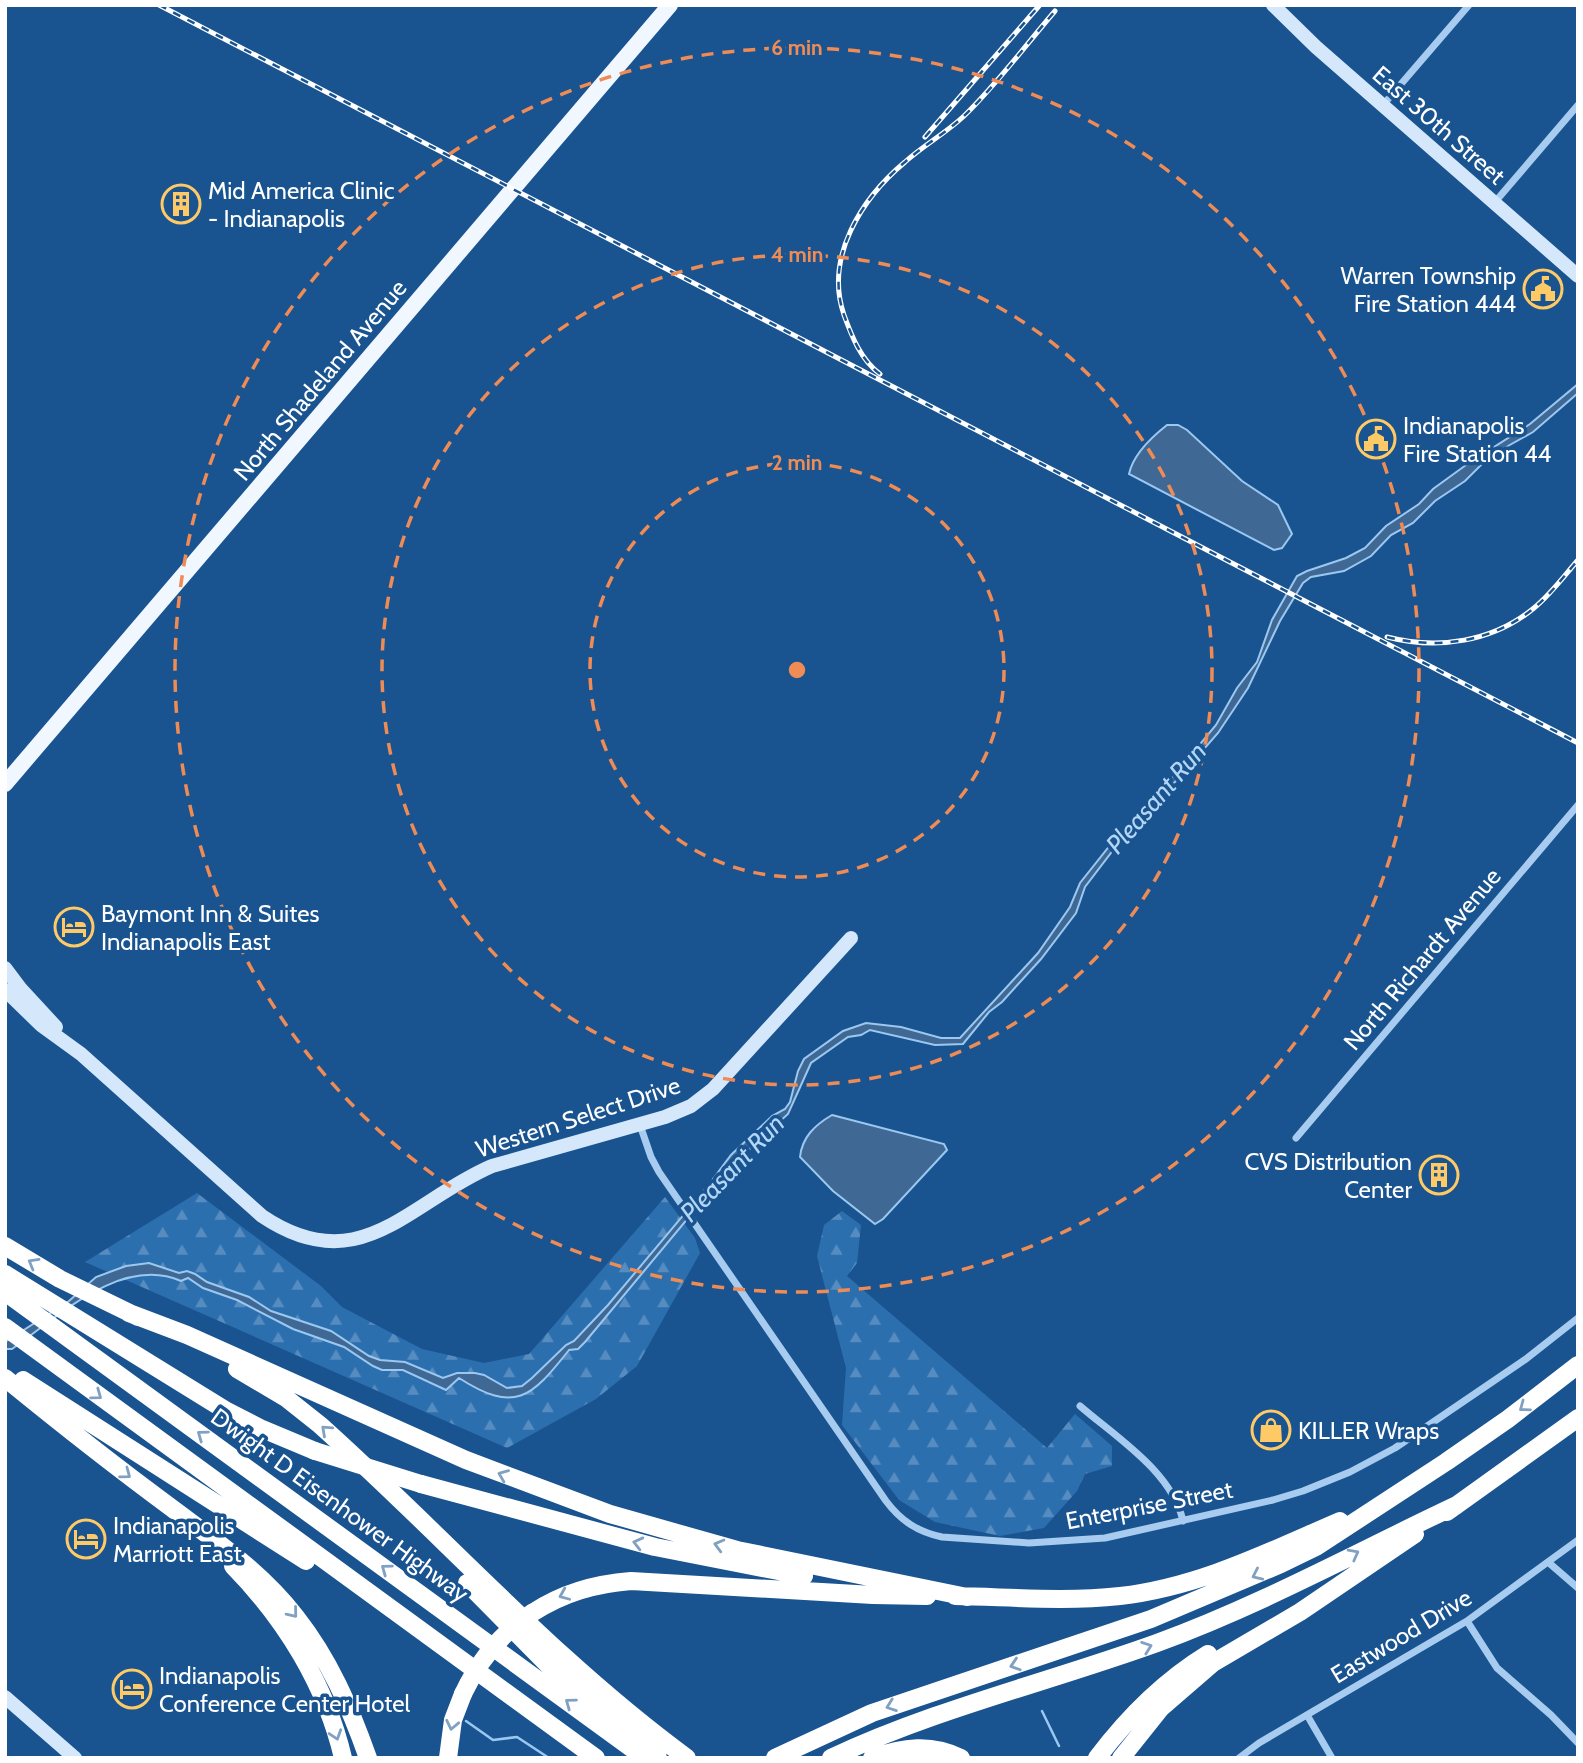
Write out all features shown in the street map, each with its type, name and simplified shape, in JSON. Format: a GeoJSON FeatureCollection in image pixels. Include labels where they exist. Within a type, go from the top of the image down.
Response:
{"type":"FeatureCollection","features":[{"type":"Feature","properties":{"kind":"highway"},"geometry":{"type":"LineString","coordinates":[[5,1246],[60,1279],[268,1386],[314,1420],[559,1654],[612,1701],[687,1758]]}},
{"type":"Feature","properties":{"kind":"highway"},"geometry":{"type":"LineString","coordinates":[[5,1273],[232,1414],[314,1451],[421,1484],[655,1547],[911,1595]]}},
{"type":"Feature","properties":{"kind":"highway","name":"Dwight D Eisenhower Highway"},"geometry":{"type":"LineString","coordinates":[[13,1297],[645,1758]]}},
{"type":"Feature","properties":{"kind":"highway"},"geometry":{"type":"LineString","coordinates":[[122,1309],[187,1335],[466,1460],[610,1514],[762,1556],[967,1597]]}},
{"type":"Feature","properties":{"kind":"highway"},"geometry":{"type":"LineString","coordinates":[[5,1327],[596,1758]]}},
{"type":"Feature","properties":{"kind":"highway"},"geometry":{"type":"LineString","coordinates":[[775,1758],[872,1713],[1181,1608],[1315,1547],[1482,1437],[1578,1365]]}},
{"type":"Feature","properties":{"kind":"highway"},"geometry":{"type":"LineString","coordinates":[[7,1374],[273,1538],[367,1604],[457,1656]]}},
{"type":"Feature","properties":{"kind":"highway"},"geometry":{"type":"LineString","coordinates":[[7,1374],[78,1438],[239,1558],[269,1585],[296,1616],[334,1674],[351,1710],[368,1758]]}},
{"type":"Feature","properties":{"kind":"highway"},"geometry":{"type":"LineString","coordinates":[[1121,1758],[1161,1708],[1213,1663],[1300,1612],[1371,1565],[1578,1419]]}},
{"type":"Feature","properties":{"kind":"highway"},"geometry":{"type":"LineString","coordinates":[[363,1465],[512,1630],[567,1682],[658,1758]]}},
{"type":"Feature","properties":{"kind":"highway"},"geometry":{"type":"LineString","coordinates":[[448,1758],[453,1720],[472,1674],[489,1649],[512,1627],[532,1613],[572,1592],[592,1586],[631,1581],[873,1595],[1027,1599],[1122,1596],[1203,1578],[1245,1564],[1379,1504]]}},
{"type":"Feature","properties":{"kind":"highway"},"geometry":{"type":"LineString","coordinates":[[831,1758],[914,1724],[1129,1653],[1209,1623],[1268,1598],[1457,1505]]}},
{"type":"Feature","properties":{"kind":"highway"},"geometry":{"type":"LineString","coordinates":[[174,1510],[245,1578],[286,1629],[317,1686],[343,1758]]}},
{"type":"Feature","properties":{"kind":"highway"},"geometry":{"type":"LineString","coordinates":[[1097,1758],[1136,1712],[1196,1661],[1371,1565]]}},
{"type":"Feature","properties":{"kind":"highway"},"geometry":{"type":"LineString","coordinates":[[872,1758],[918,1747],[935,1748],[961,1758]]}},
{"type":"Feature","properties":{"kind":"main road","name":"North Shadeland Avenue"},"geometry":{"type":"LineString","coordinates":[[5,784],[670,5]]}},
{"type":"Feature","properties":{"kind":"street"},"geometry":{"type":"LineString","coordinates":[[1383,106],[1469,5]]}},
{"type":"Feature","properties":{"kind":"street","name":"East 30th Street"},"geometry":{"type":"LineString","coordinates":[[1279,7],[1316,47],[1578,276]]}},
{"type":"Feature","properties":{"kind":"street"},"geometry":{"type":"LineString","coordinates":[[1494,203],[1578,105]]}},
{"type":"Feature","properties":{"kind":"street","name":"North Richardt Avenue"},"geometry":{"type":"LineString","coordinates":[[1296,1138],[1578,805]]}},
{"type":"Feature","properties":{"kind":"street","name":"Western Select Drive"},"geometry":{"type":"LineString","coordinates":[[5,990],[41,1025],[80,1054],[262,1216],[290,1233],[324,1241],[357,1239],[386,1229],[492,1166],[681,1111],[709,1093],[851,938]]}},
{"type":"Feature","properties":{"kind":"street","name":"Western Select Drive"},"geometry":{"type":"LineString","coordinates":[[5,968],[80,1054]]}},
{"type":"Feature","properties":{"kind":"street","name":"Enterprise Street"},"geometry":{"type":"LineString","coordinates":[[640,1125],[655,1165],[886,1501],[900,1517],[931,1535],[962,1540],[1049,1543],[1113,1536],[1284,1497],[1329,1482],[1408,1440],[1526,1359],[1578,1318]]}},
{"type":"Feature","properties":{"kind":"street"},"geometry":{"type":"LineString","coordinates":[[1080,1406],[1162,1478],[1175,1497],[1183,1521]]}},
{"type":"Feature","properties":{"kind":"street","name":"Eastwood Drive"},"geometry":{"type":"LineString","coordinates":[[1239,1758],[1467,1621],[1578,1540]]}},
{"type":"Feature","properties":{"kind":"street"},"geometry":{"type":"LineString","coordinates":[[1548,1562],[1578,1588]]}},
{"type":"Feature","properties":{"kind":"street"},"geometry":{"type":"LineString","coordinates":[[1467,1621],[1497,1668],[1578,1743]]}},
{"type":"Feature","properties":{"kind":"street"},"geometry":{"type":"LineString","coordinates":[[7,1703],[75,1758]]}},
{"type":"Feature","properties":{"kind":"street"},"geometry":{"type":"LineString","coordinates":[[1307,1715],[1332,1758]]}},
{"type":"Feature","properties":{"kind":"green space"},"geometry":{"type":"Polygon","coordinates":[[[197,1193],[321,1286],[342,1307],[422,1349],[484,1363],[529,1354],[665,1197],[695,1238],[700,1253],[637,1366],[596,1399],[507,1448],[85,1262],[197,1193]]]}},
{"type":"Feature","properties":{"kind":"green space"},"geometry":{"type":"Polygon","coordinates":[[[842,1211],[861,1225],[857,1263],[847,1276],[1047,1448],[1075,1414],[1112,1446],[1112,1466],[1085,1474],[1077,1491],[1044,1528],[1000,1536],[935,1522],[899,1500],[842,1425],[846,1368],[817,1256],[824,1225],[842,1211]]]}},
{"type":"Feature","properties":{"kind":"water","name":"Pleasant Run"},"geometry":{"type":"Polygon","coordinates":[[[1578,384],[1578,393],[1533,432],[1483,463],[1465,481],[1435,501],[1413,523],[1391,535],[1371,556],[1344,571],[1311,577],[1303,583],[1280,621],[1248,688],[1218,733],[1127,832],[1085,887],[1076,913],[1041,959],[1002,1002],[989,1012],[963,1044],[935,1045],[870,1030],[848,1037],[811,1063],[788,1114],[733,1164],[585,1342],[578,1349],[569,1350],[544,1380],[521,1396],[494,1396],[459,1378],[446,1390],[403,1370],[382,1370],[344,1347],[293,1329],[237,1300],[203,1288],[188,1278],[181,1281],[158,1275],[136,1276],[91,1293],[12,1349],[5,1349],[5,1342],[69,1301],[96,1277],[126,1266],[149,1263],[179,1273],[187,1271],[207,1282],[249,1297],[271,1311],[331,1331],[369,1356],[380,1360],[405,1362],[443,1378],[457,1373],[475,1373],[507,1388],[522,1386],[566,1345],[574,1341],[608,1305],[731,1155],[772,1116],[785,1109],[790,1102],[804,1059],[843,1031],[866,1023],[901,1027],[941,1038],[960,1038],[1038,953],[1070,907],[1080,883],[1123,829],[1172,778],[1216,725],[1237,688],[1257,662],[1272,620],[1297,576],[1365,548],[1386,526],[1419,504],[1433,489],[1530,424],[1578,384]]]}},
{"type":"Feature","properties":{"kind":"water"},"geometry":{"type":"Polygon","coordinates":[[[1167,425],[1178,425],[1187,430],[1242,481],[1278,505],[1292,534],[1282,548],[1274,550],[1129,474],[1139,453],[1167,425]]]}},
{"type":"Feature","properties":{"kind":"water"},"geometry":{"type":"Polygon","coordinates":[[[832,1115],[944,1144],[947,1150],[883,1219],[875,1224],[833,1191],[800,1157],[803,1143],[810,1132],[832,1115]]]}},
{"type":"Feature","properties":{"kind":"waterway"},"geometry":{"type":"LineString","coordinates":[[1042,1711],[1059,1746]]}},
{"type":"Feature","properties":{"kind":"waterway"},"geometry":{"type":"LineString","coordinates":[[466,1721],[493,1740],[517,1737],[549,1758]]}},
{"type":"Feature","properties":{"kind":"railway"},"geometry":{"type":"LineString","coordinates":[[159,5],[1578,743]]}},
{"type":"Feature","properties":{"kind":"railway"},"geometry":{"type":"LineString","coordinates":[[925,137],[1039,6]]}},
{"type":"Feature","properties":{"kind":"railway"},"geometry":{"type":"LineString","coordinates":[[880,374],[867,362],[854,340],[839,293],[839,272],[851,230],[862,211],[889,177],[964,116],[1055,11]]}},
{"type":"Feature","properties":{"kind":"railway"},"geometry":{"type":"LineString","coordinates":[[1387,637],[1445,643],[1483,636],[1501,629],[1540,603],[1578,560]]}},
{"type":"Feature","properties":{"kind":"place","name":"Mid America Clinic - Indianapolis"},"geometry":{"type":"Point","coordinates":[181,204]}},
{"type":"Feature","properties":{"kind":"place","name":"Warren Township Fire Station 444"},"geometry":{"type":"Point","coordinates":[1543,289]}},
{"type":"Feature","properties":{"kind":"place","name":"Indianapolis Fire Station 44"},"geometry":{"type":"Point","coordinates":[1376,439]}},
{"type":"Feature","properties":{"kind":"place","name":"Baymont Inn & Suites Indianapolis East"},"geometry":{"type":"Point","coordinates":[74,927]}},
{"type":"Feature","properties":{"kind":"place","name":"CVS Distribution Center"},"geometry":{"type":"Point","coordinates":[1439,1175]}},
{"type":"Feature","properties":{"kind":"place","name":"KILLER Wraps"},"geometry":{"type":"Point","coordinates":[1271,1430]}},
{"type":"Feature","properties":{"kind":"place","name":"Indianapolis Marriott East"},"geometry":{"type":"Point","coordinates":[86,1539]}},
{"type":"Feature","properties":{"kind":"place","name":"Indianapolis Conference Center Hotel"},"geometry":{"type":"Point","coordinates":[132,1689]}}]}
